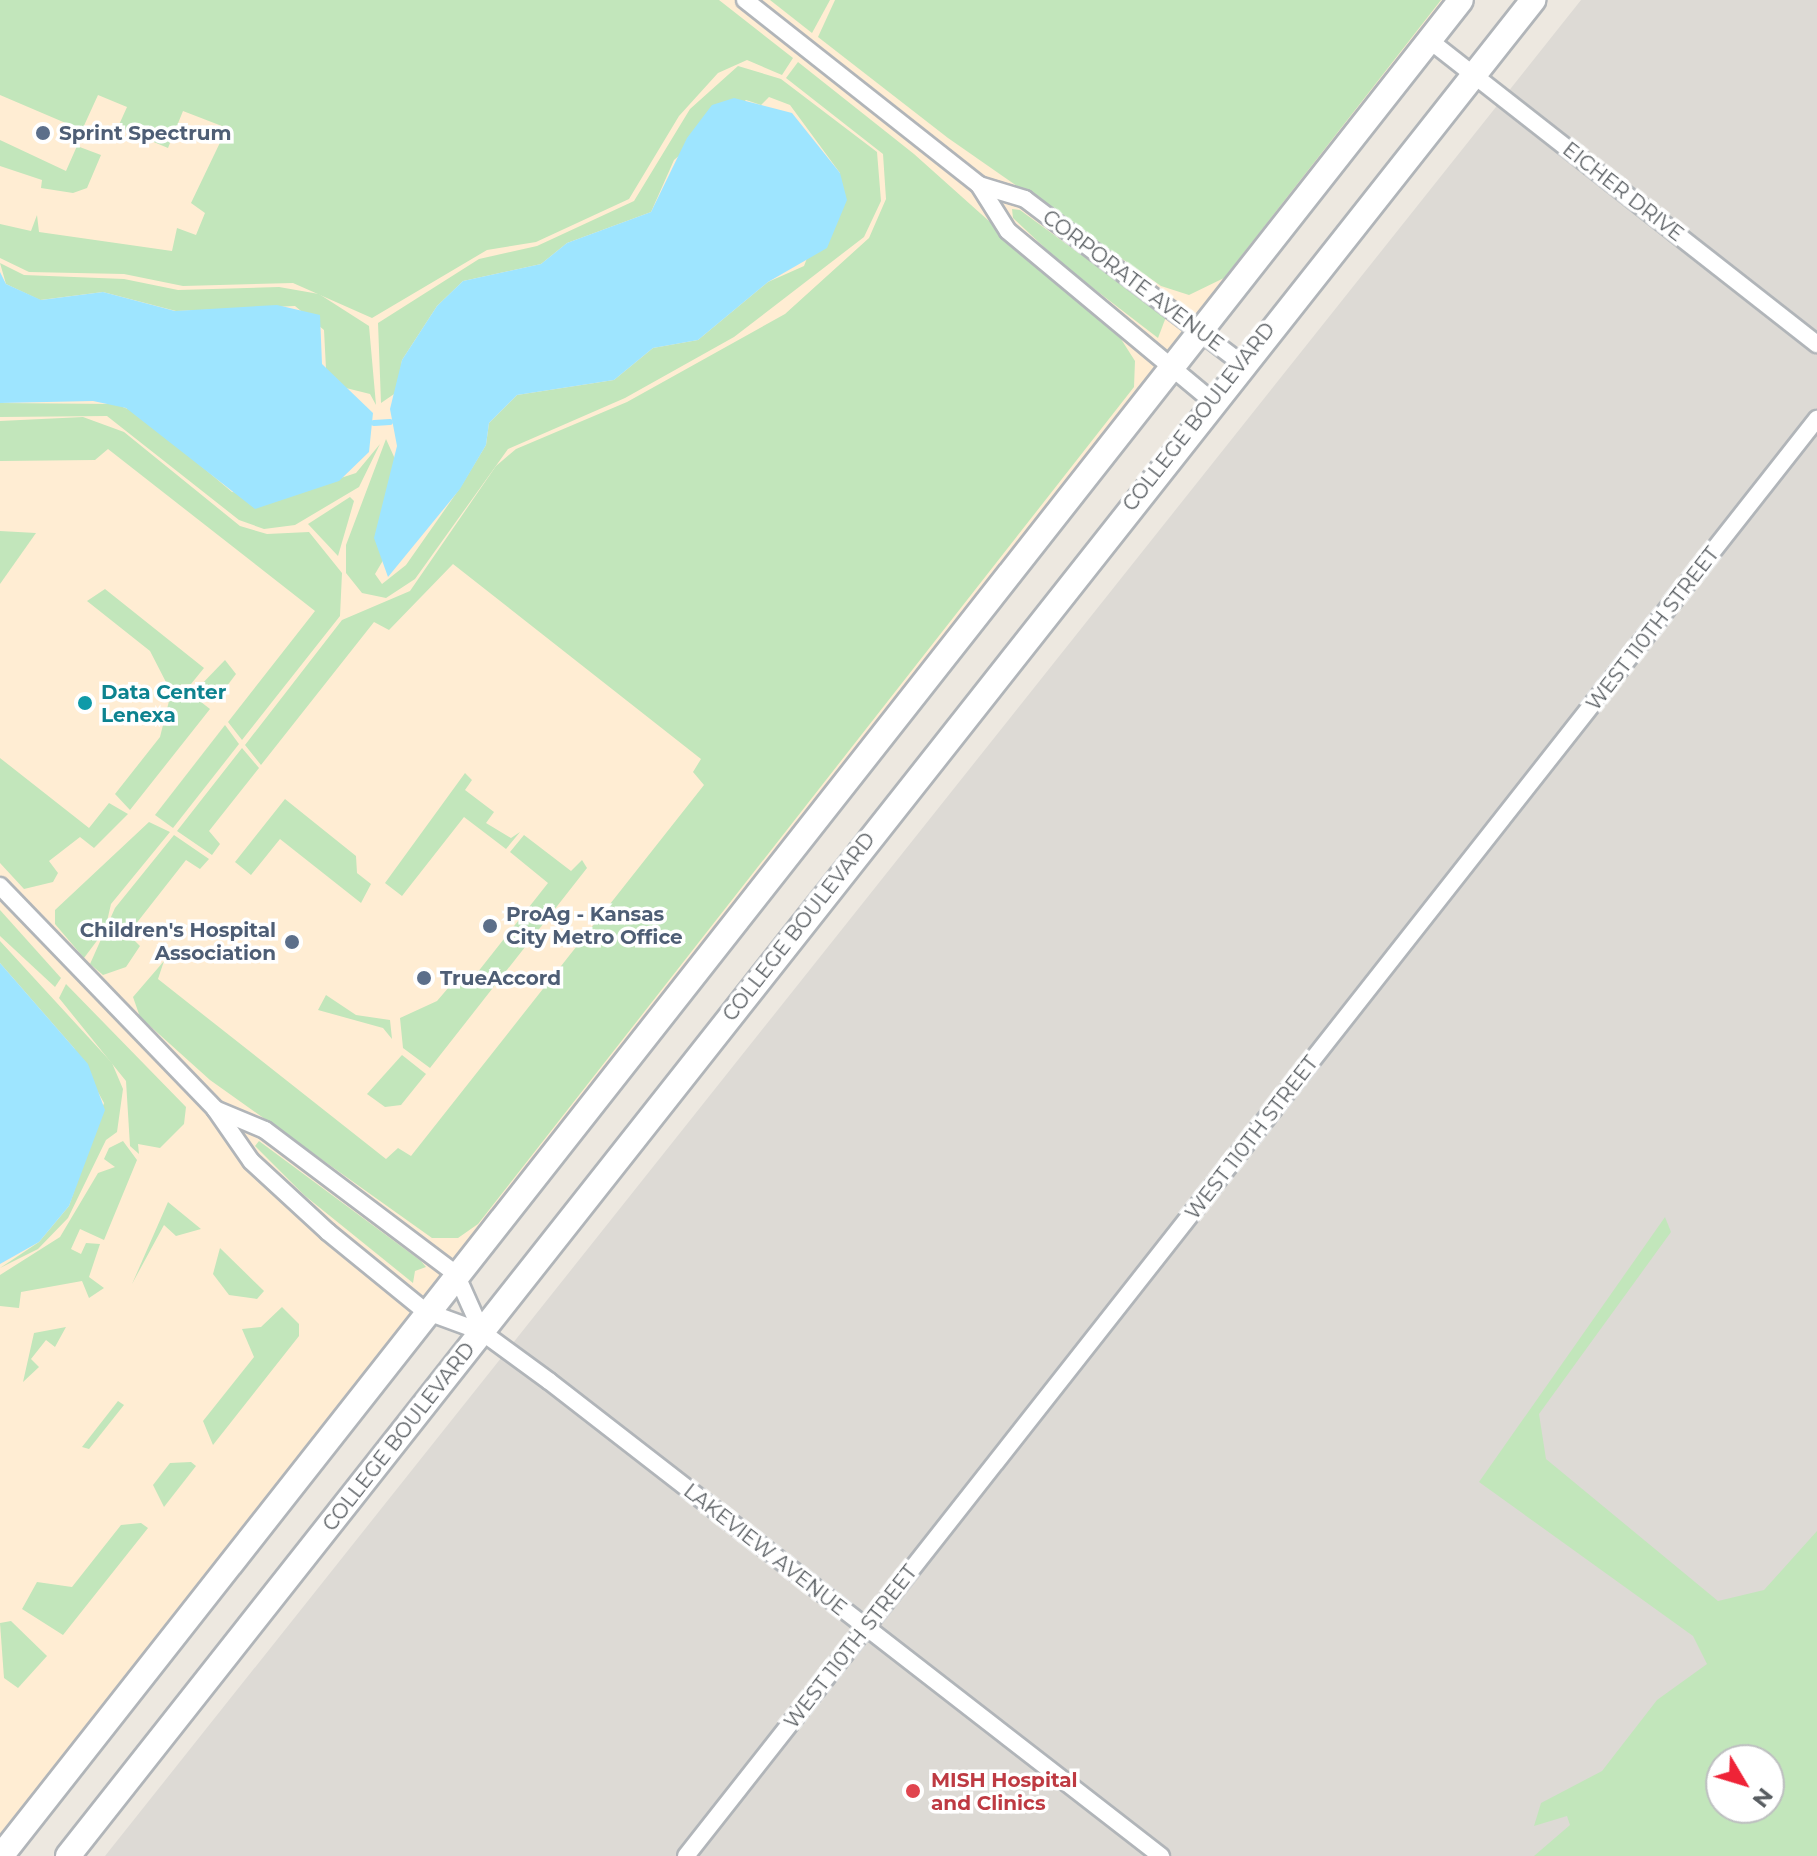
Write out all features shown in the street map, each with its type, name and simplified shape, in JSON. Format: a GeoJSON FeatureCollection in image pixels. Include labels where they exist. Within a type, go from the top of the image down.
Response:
{"type":"FeatureCollection","features":[{"type":"Feature","properties":{"kind":"main road"},"geometry":{"type":"LineString","coordinates":[[1,1856],[1168,366],[1461,0]]}},
{"type":"Feature","properties":{"kind":"main road","name":"COLLEGE BOULEVARD"},"geometry":{"type":"LineString","coordinates":[[68,1856],[1211,400],[1533,0]]}},
{"type":"Feature","properties":{"kind":"street","name":"CORPORATE AVENUE"},"geometry":{"type":"LineString","coordinates":[[745,0],[979,185],[1008,231],[1211,400]]}},
{"type":"Feature","properties":{"kind":"street","name":"EICHER DRIVE"},"geometry":{"type":"LineString","coordinates":[[1429,40],[1817,344]]}},
{"type":"Feature","properties":{"kind":"street","name":"CORPORATE AVENUE"},"geometry":{"type":"LineString","coordinates":[[979,185],[1025,199],[1241,363]]}},
{"type":"Feature","properties":{"kind":"street","name":"WEST 110TH STREET"},"geometry":{"type":"LineString","coordinates":[[686,1856],[1817,419]]}},
{"type":"Feature","properties":{"kind":"street","name":"LAKEVIEW AVENUE"},"geometry":{"type":"LineString","coordinates":[[0,886],[215,1109],[251,1161],[425,1311],[482,1332],[1161,1856]]}},
{"type":"Feature","properties":{"kind":"street","name":"LAKEVIEW AVENUE"},"geometry":{"type":"LineString","coordinates":[[215,1109],[265,1130],[456,1274],[482,1332]]}},
{"type":"Feature","properties":{"kind":"shaded area"},"geometry":{"type":"Polygon","coordinates":[[[0,0],[1461,0],[0,1856],[0,0]]]}},
{"type":"Feature","properties":{"kind":"shaded area"},"geometry":{"type":"Polygon","coordinates":[[[1581,0],[1817,0],[1817,1856],[105,1856],[1581,0]]]}},
{"type":"Feature","properties":{"kind":"green space"},"geometry":{"type":"Polygon","coordinates":[[[0,0],[719,0],[793,58],[782,75],[747,60],[718,73],[679,116],[629,199],[536,242],[487,250],[372,318],[293,283],[183,286],[124,274],[29,272],[0,258],[0,224],[31,231],[37,215],[39,232],[172,251],[177,228],[196,235],[205,213],[191,203],[227,128],[183,111],[168,148],[118,127],[127,107],[98,95],[82,130],[0,95],[0,0]]]}},
{"type":"Feature","properties":{"kind":"green space"},"geometry":{"type":"Polygon","coordinates":[[[770,0],[830,0],[812,33],[770,0]]]}},
{"type":"Feature","properties":{"kind":"green space"},"geometry":{"type":"Polygon","coordinates":[[[835,0],[1441,0],[1224,278],[1189,295],[1161,286],[948,138],[818,37],[835,0]]]}},
{"type":"Feature","properties":{"kind":"green space"},"geometry":{"type":"Polygon","coordinates":[[[798,62],[914,154],[1121,339],[1135,361],[1134,387],[478,1224],[458,1238],[432,1238],[210,1080],[140,1017],[133,997],[164,961],[158,979],[386,1159],[398,1148],[411,1156],[704,785],[693,772],[701,759],[453,564],[389,630],[374,622],[261,765],[245,745],[342,620],[410,591],[496,466],[516,449],[627,402],[785,314],[869,238],[886,199],[883,154],[786,78],[798,62]]]}},
{"type":"Feature","properties":{"kind":"green space"},"geometry":{"type":"Polygon","coordinates":[[[738,66],[781,79],[877,152],[881,201],[864,237],[734,337],[625,398],[508,449],[415,579],[386,598],[362,593],[346,573],[346,545],[386,439],[395,459],[385,557],[375,574],[382,584],[406,565],[486,445],[489,423],[517,395],[614,380],[653,348],[698,340],[768,282],[804,266],[840,173],[790,105],[769,97],[761,105],[746,100],[674,160],[651,212],[567,243],[541,264],[463,281],[437,306],[402,360],[397,392],[381,403],[378,323],[479,259],[537,246],[634,201],[690,109],[738,66]]]}},
{"type":"Feature","properties":{"kind":"green space"},"geometry":{"type":"Polygon","coordinates":[[[0,140],[66,171],[77,146],[101,155],[87,188],[73,193],[41,188],[42,180],[0,166],[0,140]]]}},
{"type":"Feature","properties":{"kind":"green space"},"geometry":{"type":"Polygon","coordinates":[[[1012,209],[1020,210],[1166,317],[1158,338],[1063,265],[1013,218],[1012,209]]]}},
{"type":"Feature","properties":{"kind":"green space"},"geometry":{"type":"Polygon","coordinates":[[[0,263],[24,275],[124,279],[178,290],[279,287],[319,294],[369,326],[376,405],[370,394],[346,388],[326,369],[324,330],[295,306],[176,311],[103,292],[40,300],[6,284],[0,263]]]}},
{"type":"Feature","properties":{"kind":"green space"},"geometry":{"type":"Polygon","coordinates":[[[0,403],[115,404],[138,413],[232,492],[280,498],[356,473],[380,444],[359,487],[295,525],[264,529],[239,520],[107,416],[0,417],[0,403]]]}},
{"type":"Feature","properties":{"kind":"green space"},"geometry":{"type":"Polygon","coordinates":[[[83,417],[124,432],[240,526],[267,534],[309,532],[342,573],[340,616],[242,740],[228,722],[315,611],[108,449],[95,460],[0,461],[0,421],[83,417]]]}},
{"type":"Feature","properties":{"kind":"green space"},"geometry":{"type":"Polygon","coordinates":[[[350,497],[354,501],[338,556],[308,524],[350,497]]]}},
{"type":"Feature","properties":{"kind":"green space"},"geometry":{"type":"Polygon","coordinates":[[[0,531],[36,533],[0,584],[0,531]]]}},
{"type":"Feature","properties":{"kind":"green space"},"geometry":{"type":"Polygon","coordinates":[[[105,589],[204,668],[191,684],[168,686],[150,651],[87,601],[105,589]]]}},
{"type":"Feature","properties":{"kind":"green space"},"geometry":{"type":"Polygon","coordinates":[[[225,660],[236,674],[215,702],[197,689],[225,660]]]}},
{"type":"Feature","properties":{"kind":"green space"},"geometry":{"type":"Polygon","coordinates":[[[192,695],[210,709],[130,810],[115,794],[160,737],[170,697],[192,695]]]}},
{"type":"Feature","properties":{"kind":"green space"},"geometry":{"type":"Polygon","coordinates":[[[225,725],[239,744],[173,828],[155,815],[225,725]]]}},
{"type":"Feature","properties":{"kind":"green space"},"geometry":{"type":"Polygon","coordinates":[[[242,748],[259,768],[209,831],[220,844],[212,855],[177,831],[242,748]]]}},
{"type":"Feature","properties":{"kind":"green space"},"geometry":{"type":"Polygon","coordinates":[[[0,758],[89,828],[109,803],[128,814],[94,848],[80,837],[49,861],[58,873],[53,882],[24,889],[0,863],[0,758]]]}},
{"type":"Feature","properties":{"kind":"green space"},"geometry":{"type":"Polygon","coordinates":[[[465,773],[472,780],[465,790],[494,812],[486,823],[511,838],[520,832],[506,849],[464,817],[402,896],[385,883],[465,773]]]}},
{"type":"Feature","properties":{"kind":"green space"},"geometry":{"type":"Polygon","coordinates":[[[285,799],[356,856],[357,873],[371,884],[361,903],[280,839],[251,875],[235,862],[285,799]]]}},
{"type":"Feature","properties":{"kind":"green space"},"geometry":{"type":"Polygon","coordinates":[[[149,822],[170,832],[111,904],[105,930],[84,958],[55,924],[55,910],[149,822]]]}},
{"type":"Feature","properties":{"kind":"green space"},"geometry":{"type":"Polygon","coordinates":[[[174,835],[209,859],[200,869],[186,860],[128,934],[140,946],[126,967],[103,975],[90,964],[115,908],[174,835]]]}},
{"type":"Feature","properties":{"kind":"green space"},"geometry":{"type":"Polygon","coordinates":[[[524,835],[571,871],[582,860],[587,868],[430,1068],[403,1048],[400,1018],[437,1001],[455,980],[466,987],[548,883],[510,852],[524,835]]]}},
{"type":"Feature","properties":{"kind":"green space"},"geometry":{"type":"Polygon","coordinates":[[[0,910],[61,978],[55,987],[0,936],[0,910]]]}},
{"type":"Feature","properties":{"kind":"green space"},"geometry":{"type":"Polygon","coordinates":[[[0,941],[112,1063],[123,1089],[117,1132],[106,1140],[68,1218],[38,1249],[0,1268],[39,1242],[69,1206],[104,1103],[74,1048],[0,963],[0,941]]]}},
{"type":"Feature","properties":{"kind":"green space"},"geometry":{"type":"Polygon","coordinates":[[[66,984],[186,1107],[184,1124],[160,1148],[138,1144],[139,1154],[130,1146],[126,1081],[59,998],[66,984]]]}},
{"type":"Feature","properties":{"kind":"green space"},"geometry":{"type":"Polygon","coordinates":[[[326,995],[356,1015],[390,1020],[392,1039],[383,1028],[318,1010],[326,995]]]}},
{"type":"Feature","properties":{"kind":"green space"},"geometry":{"type":"Polygon","coordinates":[[[402,1055],[426,1074],[401,1105],[385,1107],[367,1094],[402,1055]]]}},
{"type":"Feature","properties":{"kind":"green space"},"geometry":{"type":"Polygon","coordinates":[[[123,1141],[137,1160],[104,1240],[80,1229],[71,1249],[81,1254],[86,1243],[100,1244],[89,1277],[104,1288],[89,1298],[82,1281],[21,1292],[19,1308],[0,1306],[0,1275],[60,1237],[98,1173],[115,1167],[104,1159],[109,1148],[123,1141]]]}},
{"type":"Feature","properties":{"kind":"green space"},"geometry":{"type":"Polygon","coordinates":[[[259,1141],[421,1261],[426,1267],[415,1271],[413,1283],[304,1195],[255,1146],[259,1141]]]}},
{"type":"Feature","properties":{"kind":"green space"},"geometry":{"type":"Polygon","coordinates":[[[168,1202],[201,1229],[176,1236],[164,1225],[132,1284],[168,1202]]]}},
{"type":"Feature","properties":{"kind":"green space"},"geometry":{"type":"Polygon","coordinates":[[[1665,1217],[1671,1232],[1539,1414],[1546,1459],[1718,1601],[1764,1590],[1817,1531],[1817,1856],[1534,1856],[1570,1825],[1567,1816],[1534,1826],[1541,1803],[1602,1771],[1657,1700],[1707,1664],[1693,1636],[1479,1482],[1665,1217]]]}},
{"type":"Feature","properties":{"kind":"green space"},"geometry":{"type":"Polygon","coordinates":[[[220,1248],[264,1291],[257,1299],[229,1295],[213,1274],[220,1248]]]}},
{"type":"Feature","properties":{"kind":"green space"},"geometry":{"type":"Polygon","coordinates":[[[282,1307],[299,1324],[299,1336],[213,1445],[203,1421],[254,1357],[242,1329],[261,1327],[282,1307]]]}},
{"type":"Feature","properties":{"kind":"green space"},"geometry":{"type":"Polygon","coordinates":[[[66,1327],[55,1347],[46,1340],[31,1359],[39,1367],[23,1382],[34,1333],[66,1327]]]}},
{"type":"Feature","properties":{"kind":"green space"},"geometry":{"type":"Polygon","coordinates":[[[118,1401],[124,1405],[89,1449],[82,1447],[118,1401]]]}},
{"type":"Feature","properties":{"kind":"green space"},"geometry":{"type":"Polygon","coordinates":[[[191,1462],[196,1466],[164,1507],[153,1485],[170,1463],[191,1462]]]}},
{"type":"Feature","properties":{"kind":"green space"},"geometry":{"type":"Polygon","coordinates":[[[141,1523],[148,1528],[63,1635],[22,1609],[37,1582],[72,1587],[121,1525],[141,1523]]]}},
{"type":"Feature","properties":{"kind":"green space"},"geometry":{"type":"Polygon","coordinates":[[[11,1621],[47,1656],[18,1688],[4,1678],[0,1623],[11,1621]]]}},
{"type":"Feature","properties":{"kind":"water"},"geometry":{"type":"Polygon","coordinates":[[[734,98],[792,113],[840,173],[847,200],[827,248],[768,282],[698,340],[653,348],[614,380],[517,395],[489,423],[486,445],[460,489],[388,577],[374,538],[397,446],[390,409],[402,360],[437,306],[463,281],[541,264],[567,243],[651,212],[687,138],[712,105],[734,98]]]}},
{"type":"Feature","properties":{"kind":"water"},"geometry":{"type":"Polygon","coordinates":[[[0,272],[6,284],[41,300],[103,292],[175,311],[277,305],[320,315],[322,364],[373,413],[369,452],[339,481],[255,509],[126,408],[93,401],[0,403],[0,272]]]}},
{"type":"Feature","properties":{"kind":"water"},"geometry":{"type":"Polygon","coordinates":[[[0,963],[88,1064],[105,1110],[69,1206],[39,1242],[0,1264],[0,963]]]}},
{"type":"Feature","properties":{"kind":"waterway"},"geometry":{"type":"LineString","coordinates":[[374,423],[390,422]]}},
{"type":"Feature","properties":{"kind":"place","name":"Sprint Spectrum"},"geometry":{"type":"Point","coordinates":[43,133]}},
{"type":"Feature","properties":{"kind":"place","name":"Data Center Lenexa"},"geometry":{"type":"Point","coordinates":[85,703]}},
{"type":"Feature","properties":{"kind":"place","name":"ProAg - Kansas City Metro Office"},"geometry":{"type":"Point","coordinates":[490,926]}},
{"type":"Feature","properties":{"kind":"place","name":"Children's Hospital Association"},"geometry":{"type":"Point","coordinates":[292,942]}},
{"type":"Feature","properties":{"kind":"place","name":"TrueAccord"},"geometry":{"type":"Point","coordinates":[424,978]}},
{"type":"Feature","properties":{"kind":"place","name":"MISH Hospital and Clinics"},"geometry":{"type":"Point","coordinates":[913,1791]}}]}
